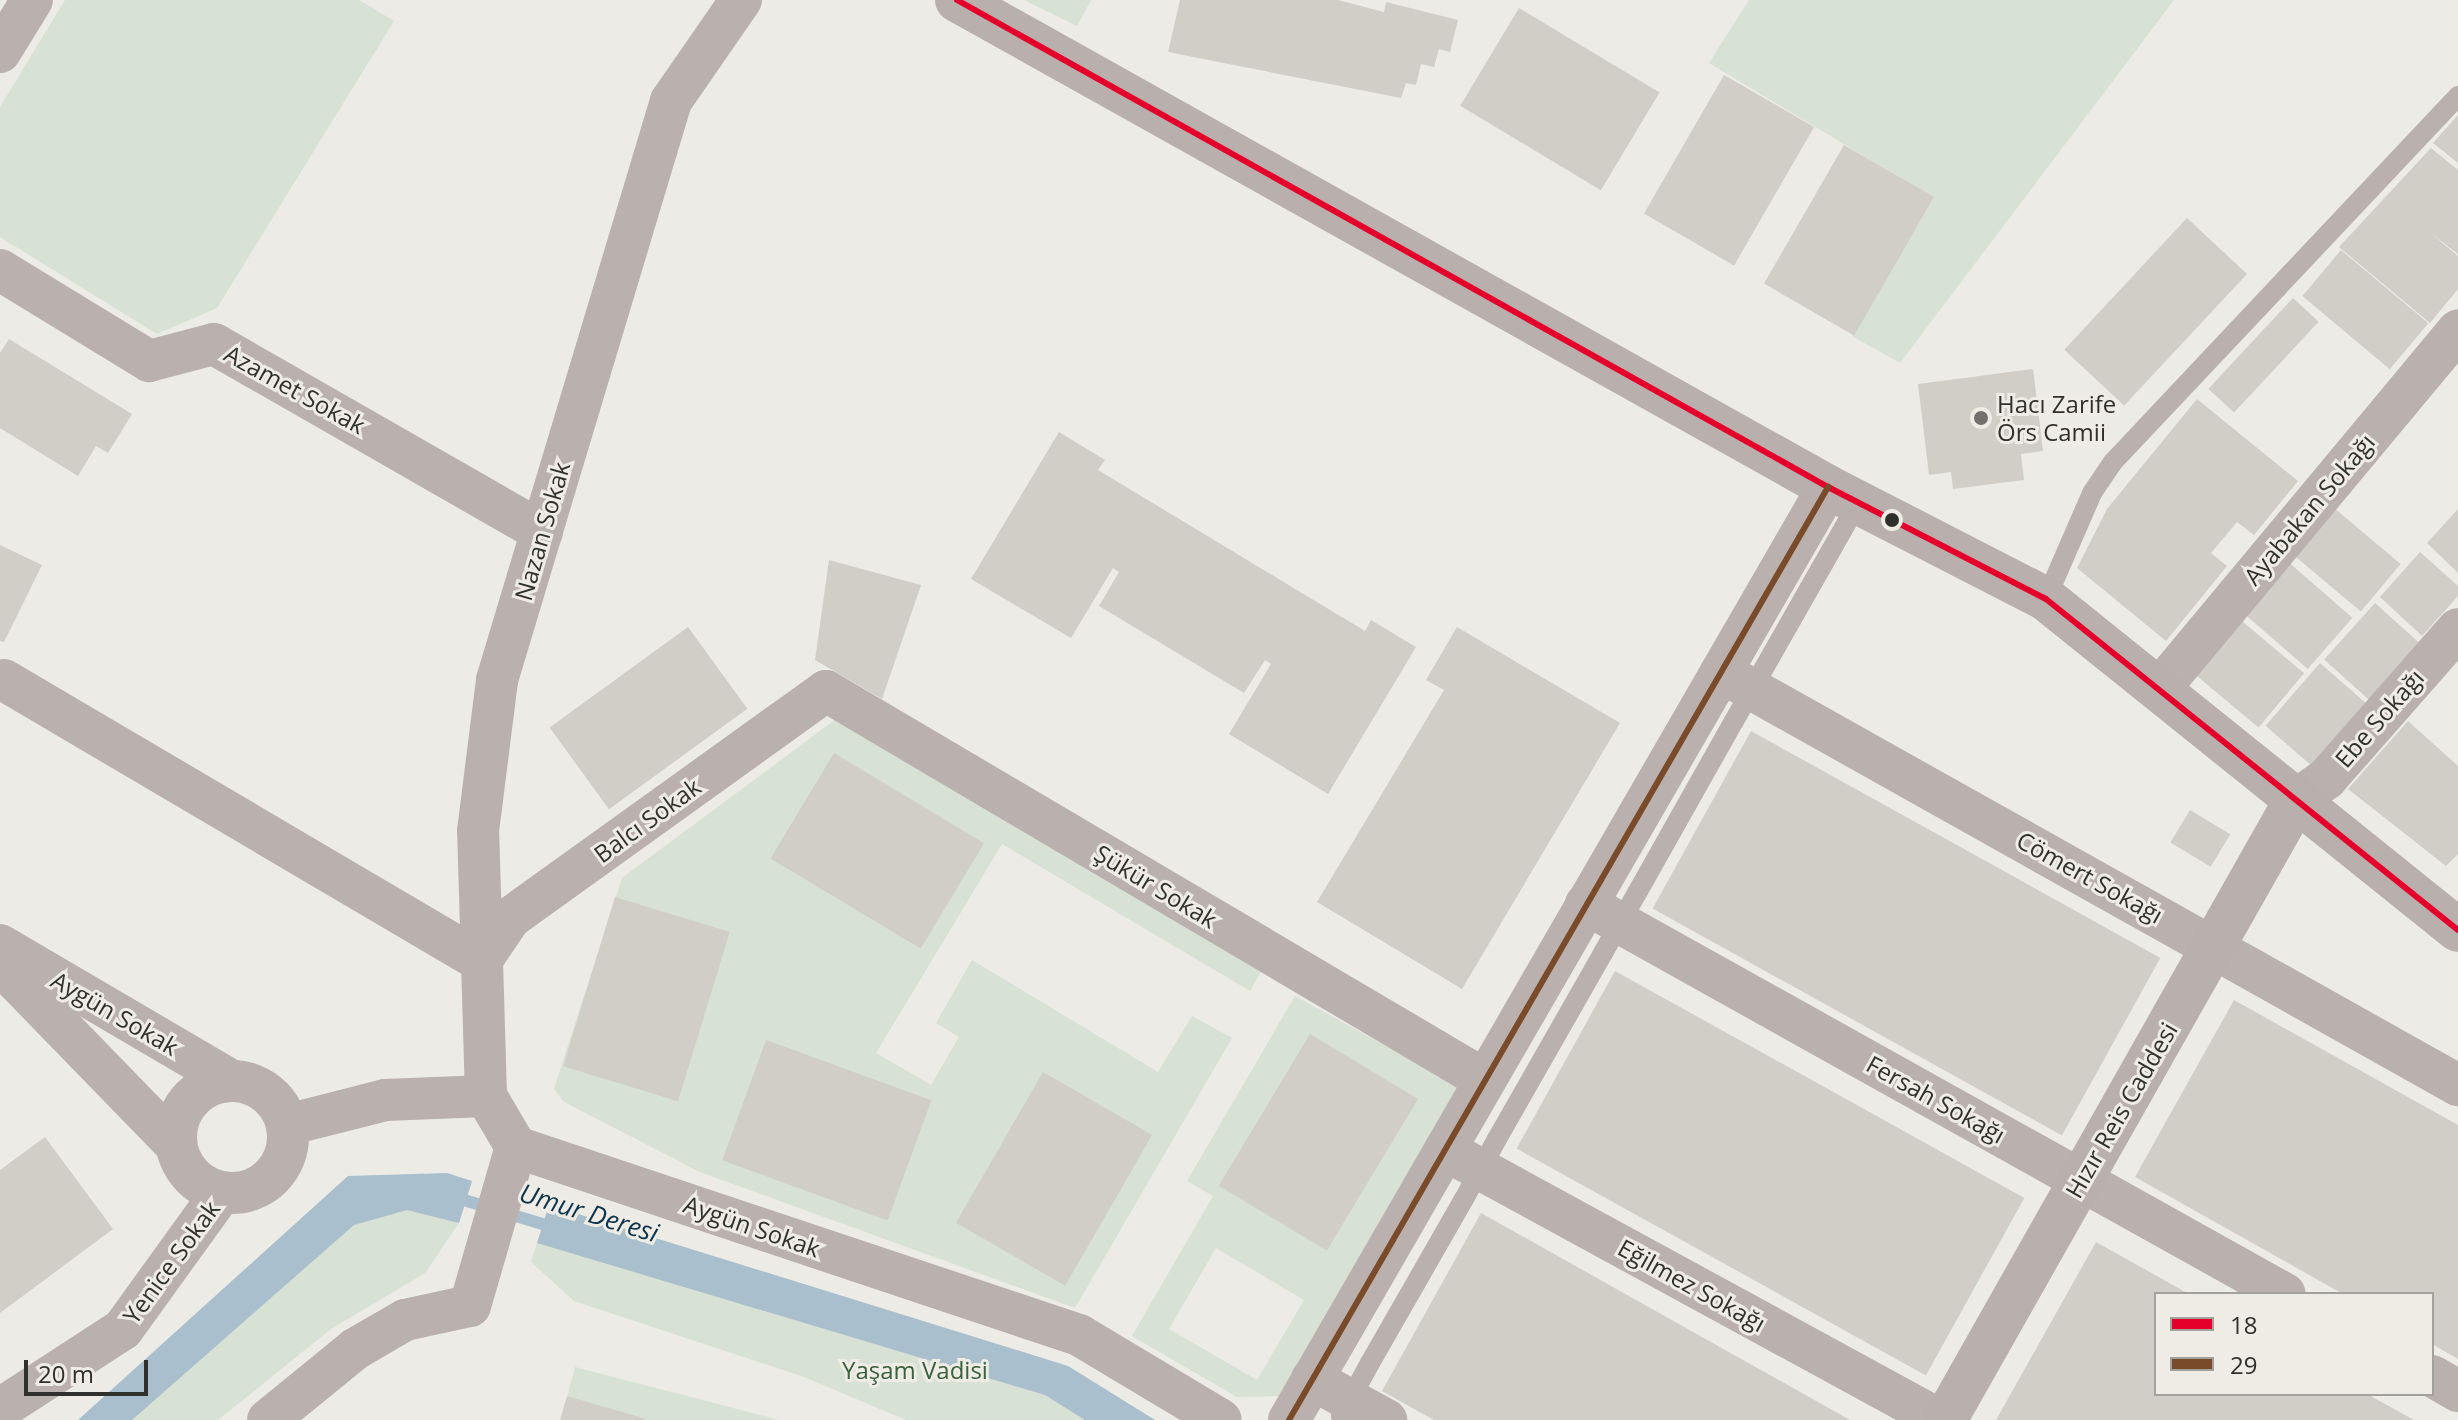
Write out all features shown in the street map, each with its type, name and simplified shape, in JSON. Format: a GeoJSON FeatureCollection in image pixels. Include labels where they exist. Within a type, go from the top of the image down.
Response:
{"type":"FeatureCollection","features":[{"type":"Feature","properties":{"kind":"street"},"geometry":{"type":"LineString","coordinates":[[0,52],[32,0]]}},
{"type":"Feature","properties":{"kind":"street","name":"Nazan Sokak"},"geometry":{"type":"LineString","coordinates":[[486,1096],[478,831],[497,680],[671,101],[741,0]]}},
{"type":"Feature","properties":{"kind":"street"},"geometry":{"type":"LineString","coordinates":[[957,0],[1843,495],[2046,599],[2161,687],[2296,800],[2453,917]]}},
{"type":"Feature","properties":{"kind":"street","name":"Azamet Sokak"},"geometry":{"type":"LineString","coordinates":[[0,270],[149,361],[214,344],[542,532]]}},
{"type":"Feature","properties":{"kind":"street","name":"Ayabakan Sokağı"},"geometry":{"type":"LineString","coordinates":[[2161,687],[2458,331]]}},
{"type":"Feature","properties":{"kind":"street"},"geometry":{"type":"LineString","coordinates":[[1289,1420],[1721,672],[1843,495]]}},
{"type":"Feature","properties":{"kind":"street","name":"Ebe Sokağı"},"geometry":{"type":"LineString","coordinates":[[2296,800],[2327,778],[2458,629]]}},
{"type":"Feature","properties":{"kind":"street","name":"Cömert Sokağı"},"geometry":{"type":"LineString","coordinates":[[1721,672],[2458,1085]]}},
{"type":"Feature","properties":{"kind":"street"},"geometry":{"type":"LineString","coordinates":[[4,680],[481,961]]}},
{"type":"Feature","properties":{"kind":"street","name":"Balcı Sokak"},"geometry":{"type":"LineString","coordinates":[[481,961],[510,918],[826,691]]}},
{"type":"Feature","properties":{"kind":"street","name":"Şükür Sokak"},"geometry":{"type":"LineString","coordinates":[[826,691],[1485,1080]]}},
{"type":"Feature","properties":{"kind":"street","name":"Hızır Reis Caddesi"},"geometry":{"type":"LineString","coordinates":[[1942,1420],[2296,800]]}},
{"type":"Feature","properties":{"kind":"street","name":"Fersah Sokağı"},"geometry":{"type":"LineString","coordinates":[[1586,904],[2281,1292]]}},
{"type":"Feature","properties":{"kind":"street","name":"Aygün Sokak"},"geometry":{"type":"LineString","coordinates":[[0,945],[230,1080],[267,1093],[287,1125]]}},
{"type":"Feature","properties":{"kind":"street","name":"Aygün Sokak"},"geometry":{"type":"LineString","coordinates":[[0,964],[176,1145],[191,1177],[221,1193]]}},
{"type":"Feature","properties":{"kind":"street"},"geometry":{"type":"LineString","coordinates":[[176,1145],[183,1108],[211,1084],[230,1080]]}},
{"type":"Feature","properties":{"kind":"street"},"geometry":{"type":"LineString","coordinates":[[221,1193],[257,1188],[272,1177],[288,1144],[287,1125],[385,1100],[486,1096],[516,1147],[470,1306],[405,1320],[355,1349],[268,1420]]}},
{"type":"Feature","properties":{"kind":"street","name":"Aygün Sokak"},"geometry":{"type":"LineString","coordinates":[[516,1147],[1079,1335],[1221,1420]]}},
{"type":"Feature","properties":{"kind":"street","name":"Eğilmez Sokağı"},"geometry":{"type":"LineString","coordinates":[[1445,1150],[1942,1420]]}},
{"type":"Feature","properties":{"kind":"street","name":"Yenice Sokak"},"geometry":{"type":"LineString","coordinates":[[0,1409],[123,1329],[221,1193]]}},
{"type":"Feature","properties":{"kind":"street"},"geometry":{"type":"LineString","coordinates":[[2434,1377],[2458,1391]]}},
{"type":"Feature","properties":{"kind":"street"},"geometry":{"type":"LineString","coordinates":[[1312,1379],[1386,1420]]}},
{"type":"Feature","properties":{"kind":"lane"},"geometry":{"type":"LineString","coordinates":[[2046,599],[2092,493],[2113,462],[2458,96]]}},
{"type":"Feature","properties":{"kind":"lane"},"geometry":{"type":"LineString","coordinates":[[1344,1418],[1370,1363],[1821,568],[1843,495]]}},
{"type":"Feature","properties":{"kind":"green space"},"geometry":{"type":"Polygon","coordinates":[[[65,0],[359,0],[394,21],[217,308],[157,334],[0,237],[0,107],[65,0]]]}},
{"type":"Feature","properties":{"kind":"green space"},"geometry":{"type":"Polygon","coordinates":[[[1024,0],[1091,0],[1077,26],[1024,0]]]}},
{"type":"Feature","properties":{"kind":"green space"},"geometry":{"type":"Polygon","coordinates":[[[1749,0],[2174,0],[1900,363],[1852,336],[1934,198],[1709,63],[1749,0]]]}},
{"type":"Feature","properties":{"kind":"green space"},"geometry":{"type":"Polygon","coordinates":[[[836,719],[1262,970],[1250,991],[1002,844],[876,1053],[931,1085],[959,1037],[936,1023],[972,960],[1158,1072],[1192,1016],[1232,1038],[1075,1308],[700,1172],[564,1102],[554,1089],[622,878],[836,719]]]}},
{"type":"Feature","properties":{"kind":"green space"},"geometry":{"type":"Polygon","coordinates":[[[1295,996],[1460,1087],[1281,1396],[1237,1397],[1132,1336],[1213,1196],[1187,1181],[1295,996]],[[1216,1248],[1169,1329],[1257,1380],[1304,1300],[1216,1248]]]}},
{"type":"Feature","properties":{"kind":"green space"},"geometry":{"type":"Polygon","coordinates":[[[348,1176],[472,1181],[459,1223],[425,1273],[331,1329],[218,1420],[79,1420],[348,1176]]]}},
{"type":"Feature","properties":{"kind":"green space","name":"Yaşam Vadisi"},"geometry":{"type":"Polygon","coordinates":[[[549,1205],[1068,1366],[1155,1420],[906,1420],[804,1377],[574,1301],[531,1262],[549,1205]]]}},
{"type":"Feature","properties":{"kind":"green space"},"geometry":{"type":"Polygon","coordinates":[[[575,1367],[779,1420],[561,1420],[575,1367]]]}},
{"type":"Feature","properties":{"kind":"water"},"geometry":{"type":"Polygon","coordinates":[[[447,1173],[472,1181],[459,1223],[407,1210],[354,1225],[132,1420],[78,1420],[348,1176],[447,1173]]]}},
{"type":"Feature","properties":{"kind":"water"},"geometry":{"type":"Polygon","coordinates":[[[549,1205],[1068,1366],[1155,1420],[1085,1420],[1045,1395],[537,1243],[549,1205]]]}},
{"type":"Feature","properties":{"kind":"building"},"geometry":{"type":"Polygon","coordinates":[[[1180,0],[1338,0],[1384,12],[1386,2],[1458,20],[1450,52],[1439,49],[1434,67],[1421,64],[1416,85],[1406,83],[1401,98],[1168,52],[1180,0]]]}},
{"type":"Feature","properties":{"kind":"building"},"geometry":{"type":"Polygon","coordinates":[[[1519,8],[1660,92],[1601,190],[1460,106],[1519,8]]]}},
{"type":"Feature","properties":{"kind":"building"},"geometry":{"type":"Polygon","coordinates":[[[1724,75],[1814,127],[1734,266],[1644,214],[1724,75]]]}},
{"type":"Feature","properties":{"kind":"building"},"geometry":{"type":"Polygon","coordinates":[[[2458,115],[2458,163],[2433,143],[2458,115]]]}},
{"type":"Feature","properties":{"kind":"building"},"geometry":{"type":"Polygon","coordinates":[[[1844,145],[1934,197],[1854,336],[1764,284],[1844,145]]]}},
{"type":"Feature","properties":{"kind":"building"},"geometry":{"type":"Polygon","coordinates":[[[2431,148],[2458,170],[2458,254],[2428,231],[2458,256],[2458,289],[2430,323],[2339,247],[2431,148]]]}},
{"type":"Feature","properties":{"kind":"building"},"geometry":{"type":"Polygon","coordinates":[[[2187,218],[2247,274],[2124,406],[2064,350],[2187,218]]]}},
{"type":"Feature","properties":{"kind":"building"},"geometry":{"type":"Polygon","coordinates":[[[2341,250],[2428,323],[2390,369],[2302,296],[2341,250]]]}},
{"type":"Feature","properties":{"kind":"building"},"geometry":{"type":"Polygon","coordinates":[[[2293,298],[2319,322],[2234,413],[2208,389],[2293,298]]]}},
{"type":"Feature","properties":{"kind":"building"},"geometry":{"type":"Polygon","coordinates":[[[9,339],[132,414],[108,453],[96,446],[78,476],[0,428],[0,353],[9,339]]]}},
{"type":"Feature","properties":{"kind":"building","name":"Hacı Zarife Örs Camii"},"geometry":{"type":"Polygon","coordinates":[[[2033,369],[2043,451],[2021,454],[2024,480],[1953,489],[1951,472],[1929,475],[1918,384],[2033,369]]]}},
{"type":"Feature","properties":{"kind":"building"},"geometry":{"type":"Polygon","coordinates":[[[2197,399],[2298,481],[2254,535],[2237,522],[2211,553],[2227,566],[2166,641],[2077,568],[2107,509],[2197,399]]]}},
{"type":"Feature","properties":{"kind":"building"},"geometry":{"type":"Polygon","coordinates":[[[1059,432],[1105,460],[1098,470],[1365,631],[1371,620],[1416,647],[1328,794],[1229,734],[1271,664],[1265,660],[1244,693],[1099,606],[1119,572],[1113,568],[1071,638],[971,579],[1059,432]]]}},
{"type":"Feature","properties":{"kind":"building"},"geometry":{"type":"Polygon","coordinates":[[[2334,508],[2401,564],[2361,611],[2294,555],[2334,508]]]}},
{"type":"Feature","properties":{"kind":"building"},"geometry":{"type":"Polygon","coordinates":[[[2458,509],[2458,573],[2427,543],[2458,509]]]}},
{"type":"Feature","properties":{"kind":"building"},"geometry":{"type":"Polygon","coordinates":[[[0,545],[42,565],[4,642],[0,641],[0,545]]]}},
{"type":"Feature","properties":{"kind":"building"},"geometry":{"type":"Polygon","coordinates":[[[2420,552],[2458,586],[2458,596],[2422,636],[2380,597],[2420,552]]]}},
{"type":"Feature","properties":{"kind":"building"},"geometry":{"type":"Polygon","coordinates":[[[829,560],[921,585],[882,699],[815,660],[829,560]]]}},
{"type":"Feature","properties":{"kind":"building"},"geometry":{"type":"Polygon","coordinates":[[[2286,560],[2352,618],[2308,669],[2241,611],[2286,560]]]}},
{"type":"Feature","properties":{"kind":"building"},"geometry":{"type":"Polygon","coordinates":[[[2375,603],[2423,646],[2372,702],[2324,659],[2375,603]]]}},
{"type":"Feature","properties":{"kind":"building"},"geometry":{"type":"Polygon","coordinates":[[[2236,616],[2304,673],[2259,728],[2190,670],[2236,616]]]}},
{"type":"Feature","properties":{"kind":"building"},"geometry":{"type":"Polygon","coordinates":[[[688,627],[747,709],[609,809],[550,728],[688,627]]]}},
{"type":"Feature","properties":{"kind":"building"},"geometry":{"type":"Polygon","coordinates":[[[1457,627],[1620,723],[1462,989],[1317,902],[1444,690],[1426,680],[1457,627]]]}},
{"type":"Feature","properties":{"kind":"building"},"geometry":{"type":"Polygon","coordinates":[[[2320,663],[2369,706],[2315,768],[2266,726],[2320,663]]]}},
{"type":"Feature","properties":{"kind":"building"},"geometry":{"type":"Polygon","coordinates":[[[2408,721],[2458,766],[2458,854],[2446,866],[2348,789],[2408,721]]]}},
{"type":"Feature","properties":{"kind":"building"},"geometry":{"type":"Polygon","coordinates":[[[1751,731],[2160,958],[2062,1135],[1653,909],[1751,731]]]}},
{"type":"Feature","properties":{"kind":"building"},"geometry":{"type":"Polygon","coordinates":[[[834,753],[984,843],[921,949],[771,858],[834,753]]]}},
{"type":"Feature","properties":{"kind":"building"},"geometry":{"type":"Polygon","coordinates":[[[2190,810],[2230,834],[2211,867],[2170,843],[2190,810]]]}},
{"type":"Feature","properties":{"kind":"building"},"geometry":{"type":"Polygon","coordinates":[[[615,897],[730,932],[678,1101],[563,1066],[615,897]]]}},
{"type":"Feature","properties":{"kind":"building"},"geometry":{"type":"Polygon","coordinates":[[[1615,971],[2024,1198],[1926,1375],[1517,1149],[1615,971]]]}},
{"type":"Feature","properties":{"kind":"building"},"geometry":{"type":"Polygon","coordinates":[[[2234,1000],[2458,1125],[2458,1359],[2434,1345],[2434,1292],[2339,1292],[2135,1177],[2234,1000]]]}},
{"type":"Feature","properties":{"kind":"building"},"geometry":{"type":"Polygon","coordinates":[[[1310,1034],[1418,1099],[1327,1251],[1219,1186],[1310,1034]]]}},
{"type":"Feature","properties":{"kind":"building"},"geometry":{"type":"Polygon","coordinates":[[[766,1040],[931,1100],[888,1220],[722,1160],[766,1040]]]}},
{"type":"Feature","properties":{"kind":"building"},"geometry":{"type":"Polygon","coordinates":[[[1043,1072],[1152,1135],[1065,1286],[956,1223],[1043,1072]]]}},
{"type":"Feature","properties":{"kind":"building"},"geometry":{"type":"Polygon","coordinates":[[[45,1137],[113,1229],[0,1313],[0,1170],[45,1137]]]}},
{"type":"Feature","properties":{"kind":"building"},"geometry":{"type":"Polygon","coordinates":[[[1481,1213],[1850,1420],[1434,1420],[1382,1391],[1481,1213]]]}},
{"type":"Feature","properties":{"kind":"building"},"geometry":{"type":"Polygon","coordinates":[[[2096,1242],[2185,1292],[2154,1292],[2154,1396],[2371,1396],[2414,1420],[1996,1420],[2096,1242]]]}},
{"type":"Feature","properties":{"kind":"building"},"geometry":{"type":"Polygon","coordinates":[[[567,1396],[646,1419],[646,1420],[560,1420],[567,1396]]]}},
{"type":"Feature","properties":{"kind":"waterway","name":"Umur Deresi"},"geometry":{"type":"LineString","coordinates":[[451,1196],[555,1228]]}},
{"type":"Feature","properties":{"kind":"transit line","name":"18"},"geometry":{"type":"LineString","coordinates":[[957,0],[1828,487],[2046,599],[2458,930]]}},
{"type":"Feature","properties":{"kind":"transit line","name":"29"},"geometry":{"type":"LineString","coordinates":[[1289,1420],[1828,487]]}},
{"type":"Feature","properties":{"kind":"place","name":"Hacı Zarife Örs Camii"},"geometry":{"type":"Point","coordinates":[1981,418]}}]}
